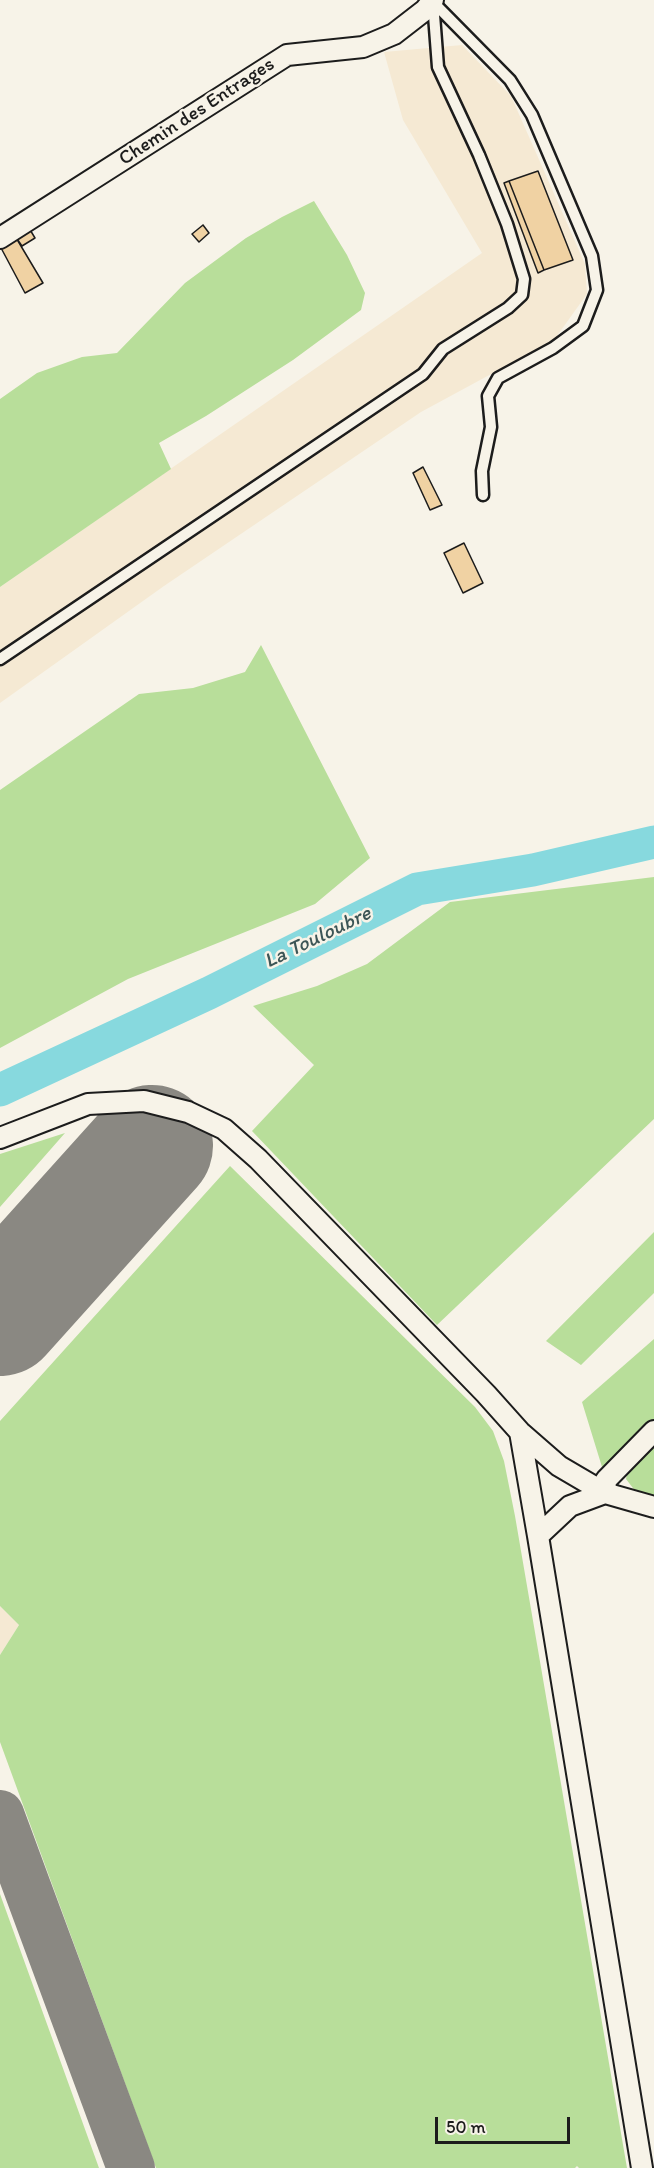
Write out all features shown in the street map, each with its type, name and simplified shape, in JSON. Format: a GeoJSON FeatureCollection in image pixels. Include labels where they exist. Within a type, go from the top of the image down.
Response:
{"type":"FeatureCollection","features":[{"type":"Feature","properties":{"kind":"street","name":"Chemin des Entrages"},"geometry":{"type":"LineString","coordinates":[[0,238],[286,55],[363,47],[394,34],[433,1]]}},
{"type":"Feature","properties":{"kind":"street"},"geometry":{"type":"LineString","coordinates":[[0,1138],[88,1104],[144,1101],[188,1112],[224,1129],[258,1159],[520,1432],[559,1466],[605,1493],[654,1507]]}},
{"type":"Feature","properties":{"kind":"street"},"geometry":{"type":"LineString","coordinates":[[605,1493],[606,1480],[654,1431]]}},
{"type":"Feature","properties":{"kind":"street"},"geometry":{"type":"LineString","coordinates":[[520,1432],[642,2168]]}},
{"type":"Feature","properties":{"kind":"street"},"geometry":{"type":"LineString","coordinates":[[538,1536],[570,1506],[605,1493]]}},
{"type":"Feature","properties":{"kind":"lane"},"geometry":{"type":"LineString","coordinates":[[433,1],[510,80],[532,115],[592,256],[597,290],[583,326],[553,348],[498,378],[488,396],[491,427],[482,471],[483,495]]}},
{"type":"Feature","properties":{"kind":"lane"},"geometry":{"type":"LineString","coordinates":[[0,659],[423,374],[443,349],[508,308],[522,295],[524,279],[507,224],[438,67],[433,1]]}},
{"type":"Feature","properties":{"kind":"shaded area"},"geometry":{"type":"Polygon","coordinates":[[[462,45],[511,96],[585,264],[587,294],[554,340],[421,412],[164,586],[0,703],[0,587],[482,253],[403,120],[384,52],[462,45]]]}},
{"type":"Feature","properties":{"kind":"shaded area"},"geometry":{"type":"Polygon","coordinates":[[[0,1606],[19,1625],[0,1655],[0,1606]]]}},
{"type":"Feature","properties":{"kind":"green space"},"geometry":{"type":"Polygon","coordinates":[[[314,201],[347,255],[365,293],[361,310],[293,360],[159,443],[171,469],[0,587],[0,399],[37,373],[82,357],[117,353],[185,283],[246,238],[314,201]]]}},
{"type":"Feature","properties":{"kind":"green space"},"geometry":{"type":"Polygon","coordinates":[[[261,645],[370,858],[315,904],[128,979],[0,1048],[0,790],[139,694],[193,688],[245,672],[261,645]]]}},
{"type":"Feature","properties":{"kind":"green space"},"geometry":{"type":"Polygon","coordinates":[[[654,877],[654,1119],[437,1325],[252,1131],[314,1065],[253,1006],[317,986],[367,964],[450,902],[654,877]]]}},
{"type":"Feature","properties":{"kind":"green space"},"geometry":{"type":"Polygon","coordinates":[[[65,1133],[0,1207],[0,1154],[65,1133]]]}},
{"type":"Feature","properties":{"kind":"green space"},"geometry":{"type":"Polygon","coordinates":[[[230,1166],[475,1407],[493,1431],[504,1461],[515,1516],[627,2168],[579,2168],[577,2166],[575,2168],[156,2168],[0,1742],[0,1655],[19,1625],[0,1606],[0,1421],[230,1166]]]}},
{"type":"Feature","properties":{"kind":"green space"},"geometry":{"type":"Polygon","coordinates":[[[654,1232],[654,1293],[581,1365],[546,1341],[654,1232]]]}},
{"type":"Feature","properties":{"kind":"green space"},"geometry":{"type":"Polygon","coordinates":[[[654,1339],[654,1431],[606,1480],[582,1402],[654,1339]]]}},
{"type":"Feature","properties":{"kind":"green space"},"geometry":{"type":"Polygon","coordinates":[[[654,1442],[654,1503],[636,1492],[626,1479],[628,1469],[654,1442]]]}},
{"type":"Feature","properties":{"kind":"green space"},"geometry":{"type":"Polygon","coordinates":[[[0,1894],[99,2168],[0,2168],[0,1894]]]}},
{"type":"Feature","properties":{"kind":"building"},"geometry":{"type":"Polygon","coordinates":[[[538,171],[573,260],[544,270],[509,181],[538,171]]]}},
{"type":"Feature","properties":{"kind":"building"},"geometry":{"type":"Polygon","coordinates":[[[509,181],[544,270],[538,273],[504,183],[509,181]]]}},
{"type":"Feature","properties":{"kind":"building"},"geometry":{"type":"Polygon","coordinates":[[[203,225],[209,233],[199,242],[192,234],[203,225]]]}},
{"type":"Feature","properties":{"kind":"building"},"geometry":{"type":"Polygon","coordinates":[[[29,228],[35,238],[22,246],[15,236],[29,228]]]}},
{"type":"Feature","properties":{"kind":"building"},"geometry":{"type":"Polygon","coordinates":[[[15,236],[43,283],[25,293],[0,246],[15,236]]]}},
{"type":"Feature","properties":{"kind":"building"},"geometry":{"type":"Polygon","coordinates":[[[423,467],[442,505],[430,510],[413,473],[423,467]]]}},
{"type":"Feature","properties":{"kind":"building"},"geometry":{"type":"Polygon","coordinates":[[[464,543],[483,583],[463,593],[444,553],[464,543]]]}},
{"type":"Feature","properties":{"kind":"waterway","name":"La Touloubre"},"geometry":{"type":"LineString","coordinates":[[0,1090],[209,993],[417,889],[533,870],[654,842]]}},
{"type":"Feature","properties":{"kind":"taxiway"},"geometry":{"type":"LineString","coordinates":[[0,1814],[131,2168]]}},
{"type":"Feature","properties":{"kind":"runway"},"geometry":{"type":"LineString","coordinates":[[0,1315],[152,1146]]}}]}
